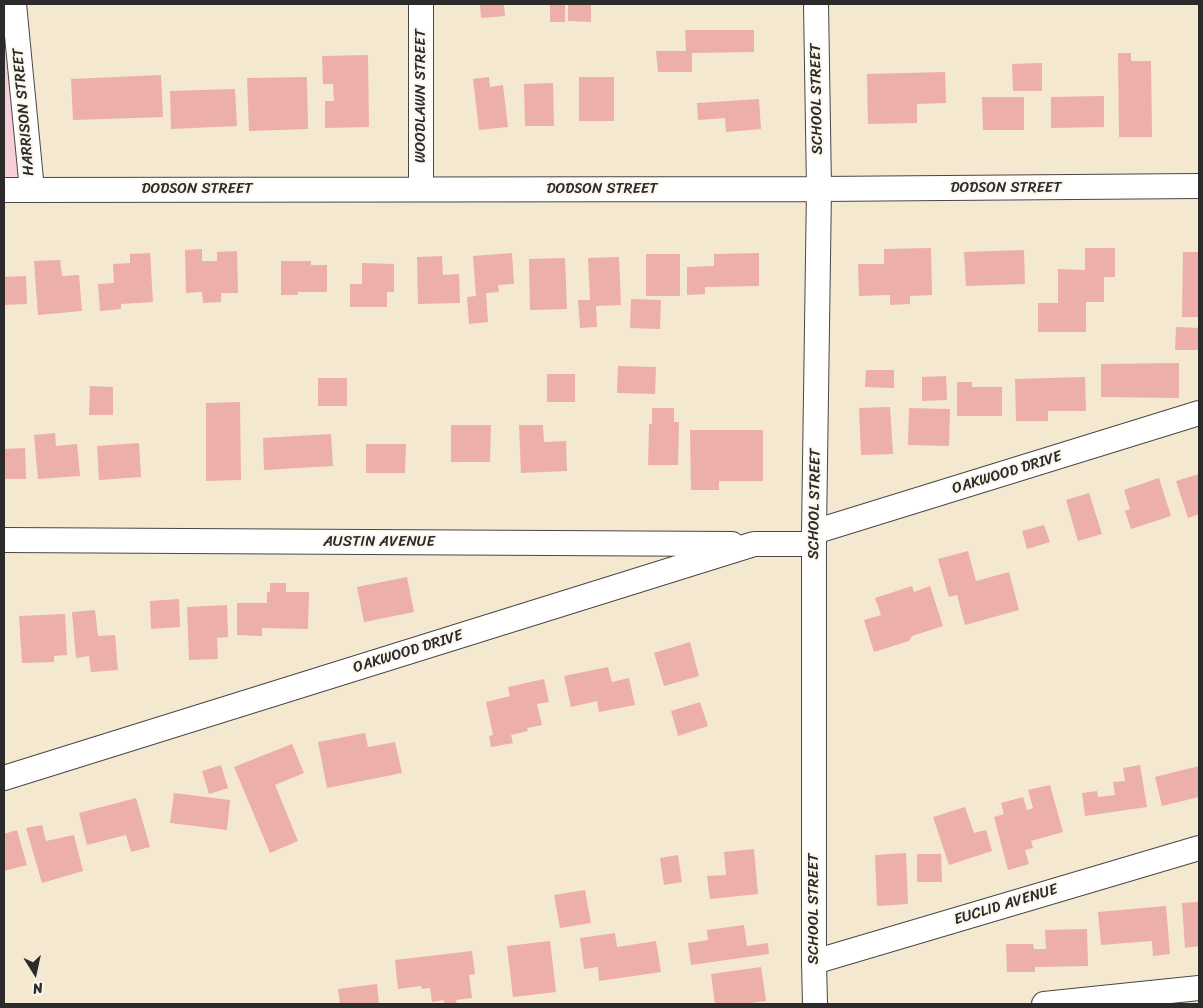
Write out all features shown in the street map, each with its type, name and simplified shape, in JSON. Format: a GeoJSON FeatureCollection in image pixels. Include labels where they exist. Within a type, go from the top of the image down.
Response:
{"type":"FeatureCollection","features":[{"type":"Feature","properties":{"kind":"street","name":"HARRISON STREET"},"geometry":{"type":"LineString","coordinates":[[14,4],[32,190]]}},
{"type":"Feature","properties":{"kind":"street","name":"WOODLAWN STREET"},"geometry":{"type":"LineString","coordinates":[[421,4],[421,189]]}},
{"type":"Feature","properties":{"kind":"street","name":"SCHOOL STREET"},"geometry":{"type":"LineString","coordinates":[[815,1004],[814,538],[819,189],[816,4]]}},
{"type":"Feature","properties":{"kind":"street","name":"DODSON STREET"},"geometry":{"type":"LineString","coordinates":[[4,190],[819,189],[1199,186]]}},
{"type":"Feature","properties":{"kind":"street","name":"OAKWOOD DRIVE"},"geometry":{"type":"LineString","coordinates":[[4,778],[754,544],[814,538],[1199,413]]}},
{"type":"Feature","properties":{"kind":"street","name":"AUSTIN AVENUE"},"geometry":{"type":"LineString","coordinates":[[4,540],[754,544]]}},
{"type":"Feature","properties":{"kind":"street","name":"EUCLID AVENUE"},"geometry":{"type":"LineString","coordinates":[[814,962],[1199,848]]}},
{"type":"Feature","properties":{"kind":"street"},"geometry":{"type":"LineString","coordinates":[[1044,1004],[1199,988]]}},
{"type":"Feature","properties":{"kind":"shaded area"},"geometry":{"type":"Polygon","coordinates":[[[4,4],[24,183],[4,183],[4,4]]]}},
{"type":"Feature","properties":{"kind":"building"},"geometry":{"type":"Polygon","coordinates":[[[480,4],[504,4],[505,16],[481,18],[480,4]]]}},
{"type":"Feature","properties":{"kind":"building"},"geometry":{"type":"Polygon","coordinates":[[[550,4],[565,4],[565,22],[550,22],[550,4]]]}},
{"type":"Feature","properties":{"kind":"building"},"geometry":{"type":"Polygon","coordinates":[[[568,4],[591,4],[591,22],[568,21],[568,4]]]}},
{"type":"Feature","properties":{"kind":"building"},"geometry":{"type":"Polygon","coordinates":[[[685,30],[754,30],[754,52],[692,53],[692,72],[658,72],[656,51],[686,51],[685,30]]]}},
{"type":"Feature","properties":{"kind":"building"},"geometry":{"type":"Polygon","coordinates":[[[1118,53],[1131,53],[1131,61],[1151,61],[1152,137],[1119,137],[1118,53]]]}},
{"type":"Feature","properties":{"kind":"building"},"geometry":{"type":"Polygon","coordinates":[[[368,55],[369,127],[325,128],[325,101],[334,101],[333,84],[323,84],[322,56],[368,55]]]}},
{"type":"Feature","properties":{"kind":"building"},"geometry":{"type":"Polygon","coordinates":[[[1042,63],[1042,91],[1013,91],[1012,64],[1042,63]]]}},
{"type":"Feature","properties":{"kind":"building"},"geometry":{"type":"Polygon","coordinates":[[[945,72],[946,103],[917,104],[917,123],[868,124],[867,74],[945,72]]]}},
{"type":"Feature","properties":{"kind":"building"},"geometry":{"type":"Polygon","coordinates":[[[161,75],[163,117],[73,120],[71,79],[161,75]]]}},
{"type":"Feature","properties":{"kind":"building"},"geometry":{"type":"Polygon","coordinates":[[[307,77],[308,129],[249,131],[247,78],[307,77]]]}},
{"type":"Feature","properties":{"kind":"building"},"geometry":{"type":"Polygon","coordinates":[[[489,77],[490,87],[503,85],[508,127],[479,130],[473,79],[489,77]]]}},
{"type":"Feature","properties":{"kind":"building"},"geometry":{"type":"Polygon","coordinates":[[[579,77],[614,77],[614,121],[579,121],[579,77]]]}},
{"type":"Feature","properties":{"kind":"building"},"geometry":{"type":"Polygon","coordinates":[[[553,83],[554,126],[525,126],[524,84],[553,83]]]}},
{"type":"Feature","properties":{"kind":"building"},"geometry":{"type":"Polygon","coordinates":[[[235,89],[237,126],[171,129],[170,91],[235,89]]]}},
{"type":"Feature","properties":{"kind":"building"},"geometry":{"type":"Polygon","coordinates":[[[1104,96],[1104,127],[1051,128],[1051,97],[1104,96]]]}},
{"type":"Feature","properties":{"kind":"building"},"geometry":{"type":"Polygon","coordinates":[[[982,97],[1024,97],[1024,130],[983,130],[982,97]]]}},
{"type":"Feature","properties":{"kind":"building"},"geometry":{"type":"Polygon","coordinates":[[[759,99],[761,129],[726,132],[725,118],[698,120],[697,103],[759,99]]]}},
{"type":"Feature","properties":{"kind":"building"},"geometry":{"type":"Polygon","coordinates":[[[931,248],[932,295],[910,296],[910,304],[890,305],[890,295],[859,296],[858,264],[884,264],[884,249],[931,248]]]}},
{"type":"Feature","properties":{"kind":"building"},"geometry":{"type":"Polygon","coordinates":[[[1085,248],[1115,248],[1115,277],[1104,277],[1104,302],[1086,302],[1086,332],[1038,332],[1038,303],[1058,303],[1058,269],[1085,270],[1085,248]]]}},
{"type":"Feature","properties":{"kind":"building"},"geometry":{"type":"Polygon","coordinates":[[[202,249],[202,261],[217,261],[217,252],[237,251],[238,293],[221,293],[221,302],[203,303],[202,292],[186,293],[185,250],[202,249]]]}},
{"type":"Feature","properties":{"kind":"building"},"geometry":{"type":"Polygon","coordinates":[[[1024,250],[1025,284],[966,286],[964,252],[1024,250]]]}},
{"type":"Feature","properties":{"kind":"building"},"geometry":{"type":"Polygon","coordinates":[[[1183,252],[1199,252],[1199,317],[1182,317],[1183,252]]]}},
{"type":"Feature","properties":{"kind":"building"},"geometry":{"type":"Polygon","coordinates":[[[150,253],[153,302],[121,304],[121,309],[100,311],[98,284],[114,283],[113,264],[130,263],[130,254],[150,253]]]}},
{"type":"Feature","properties":{"kind":"building"},"geometry":{"type":"Polygon","coordinates":[[[512,253],[514,284],[498,285],[499,292],[486,293],[488,322],[469,324],[467,297],[476,296],[473,256],[512,253]]]}},
{"type":"Feature","properties":{"kind":"building"},"geometry":{"type":"Polygon","coordinates":[[[759,253],[759,286],[705,287],[705,294],[687,295],[687,267],[714,266],[714,254],[759,253]]]}},
{"type":"Feature","properties":{"kind":"building"},"geometry":{"type":"Polygon","coordinates":[[[646,254],[680,254],[680,296],[646,296],[646,254]]]}},
{"type":"Feature","properties":{"kind":"building"},"geometry":{"type":"Polygon","coordinates":[[[442,256],[443,275],[459,274],[460,303],[418,304],[417,257],[442,256]]]}},
{"type":"Feature","properties":{"kind":"building"},"geometry":{"type":"Polygon","coordinates":[[[619,257],[621,305],[596,306],[597,327],[580,328],[578,300],[590,300],[588,258],[619,257]]]}},
{"type":"Feature","properties":{"kind":"building"},"geometry":{"type":"Polygon","coordinates":[[[565,258],[567,309],[530,310],[529,259],[565,258]]]}},
{"type":"Feature","properties":{"kind":"building"},"geometry":{"type":"Polygon","coordinates":[[[60,260],[62,276],[79,275],[82,311],[38,315],[34,261],[60,260]]]}},
{"type":"Feature","properties":{"kind":"building"},"geometry":{"type":"Polygon","coordinates":[[[281,261],[311,261],[311,265],[327,265],[327,292],[298,292],[298,295],[281,295],[281,261]]]}},
{"type":"Feature","properties":{"kind":"building"},"geometry":{"type":"Polygon","coordinates":[[[362,263],[394,264],[394,292],[387,292],[387,307],[350,307],[350,284],[362,284],[362,263]]]}},
{"type":"Feature","properties":{"kind":"building"},"geometry":{"type":"Polygon","coordinates":[[[26,276],[27,304],[4,305],[4,277],[26,276]]]}},
{"type":"Feature","properties":{"kind":"building"},"geometry":{"type":"Polygon","coordinates":[[[631,299],[661,300],[660,329],[630,328],[631,299]]]}},
{"type":"Feature","properties":{"kind":"building"},"geometry":{"type":"Polygon","coordinates":[[[1176,327],[1199,328],[1199,350],[1175,350],[1176,327]]]}},
{"type":"Feature","properties":{"kind":"building"},"geometry":{"type":"Polygon","coordinates":[[[1179,363],[1179,398],[1101,397],[1101,364],[1179,363]]]}},
{"type":"Feature","properties":{"kind":"building"},"geometry":{"type":"Polygon","coordinates":[[[618,366],[656,367],[655,394],[617,393],[618,366]]]}},
{"type":"Feature","properties":{"kind":"building"},"geometry":{"type":"Polygon","coordinates":[[[866,370],[894,370],[894,388],[865,387],[866,370]]]}},
{"type":"Feature","properties":{"kind":"building"},"geometry":{"type":"Polygon","coordinates":[[[547,374],[575,374],[575,402],[547,402],[547,374]]]}},
{"type":"Feature","properties":{"kind":"building"},"geometry":{"type":"Polygon","coordinates":[[[946,376],[947,400],[922,401],[922,377],[946,376]]]}},
{"type":"Feature","properties":{"kind":"building"},"geometry":{"type":"Polygon","coordinates":[[[1085,377],[1086,411],[1048,411],[1048,421],[1016,421],[1015,379],[1085,377]]]}},
{"type":"Feature","properties":{"kind":"building"},"geometry":{"type":"Polygon","coordinates":[[[318,378],[347,378],[347,406],[318,406],[318,378]]]}},
{"type":"Feature","properties":{"kind":"building"},"geometry":{"type":"Polygon","coordinates":[[[957,382],[972,382],[972,387],[1002,387],[1002,416],[957,416],[957,382]]]}},
{"type":"Feature","properties":{"kind":"building"},"geometry":{"type":"Polygon","coordinates":[[[90,386],[113,387],[113,415],[89,415],[90,386]]]}},
{"type":"Feature","properties":{"kind":"building"},"geometry":{"type":"Polygon","coordinates":[[[240,402],[241,480],[206,481],[206,403],[240,402]]]}},
{"type":"Feature","properties":{"kind":"building"},"geometry":{"type":"Polygon","coordinates":[[[890,407],[893,454],[861,455],[859,408],[890,407]]]}},
{"type":"Feature","properties":{"kind":"building"},"geometry":{"type":"Polygon","coordinates":[[[652,408],[674,408],[674,422],[679,422],[678,465],[648,465],[649,424],[652,424],[652,408]]]}},
{"type":"Feature","properties":{"kind":"building"},"geometry":{"type":"Polygon","coordinates":[[[909,408],[950,409],[949,446],[908,445],[909,408]]]}},
{"type":"Feature","properties":{"kind":"building"},"geometry":{"type":"Polygon","coordinates":[[[451,425],[491,425],[490,462],[451,462],[451,425]]]}},
{"type":"Feature","properties":{"kind":"building"},"geometry":{"type":"Polygon","coordinates":[[[519,425],[543,425],[544,442],[566,441],[567,471],[521,473],[519,425]]]}},
{"type":"Feature","properties":{"kind":"building"},"geometry":{"type":"Polygon","coordinates":[[[690,430],[763,430],[763,481],[719,481],[719,490],[691,490],[690,430]]]}},
{"type":"Feature","properties":{"kind":"building"},"geometry":{"type":"Polygon","coordinates":[[[55,433],[56,446],[77,444],[80,476],[38,479],[34,435],[55,433]]]}},
{"type":"Feature","properties":{"kind":"building"},"geometry":{"type":"Polygon","coordinates":[[[331,434],[333,466],[264,470],[263,438],[331,434]]]}},
{"type":"Feature","properties":{"kind":"building"},"geometry":{"type":"Polygon","coordinates":[[[139,443],[141,477],[99,480],[97,446],[139,443]]]}},
{"type":"Feature","properties":{"kind":"building"},"geometry":{"type":"Polygon","coordinates":[[[366,444],[406,444],[405,473],[366,473],[366,444]]]}},
{"type":"Feature","properties":{"kind":"building"},"geometry":{"type":"Polygon","coordinates":[[[25,448],[26,479],[4,479],[4,449],[25,448]]]}},
{"type":"Feature","properties":{"kind":"building"},"geometry":{"type":"Polygon","coordinates":[[[1199,474],[1199,514],[1188,518],[1176,481],[1199,474]]]}},
{"type":"Feature","properties":{"kind":"building"},"geometry":{"type":"Polygon","coordinates":[[[1159,478],[1171,516],[1131,529],[1125,511],[1130,509],[1124,490],[1159,478]]]}},
{"type":"Feature","properties":{"kind":"building"},"geometry":{"type":"Polygon","coordinates":[[[1089,493],[1102,534],[1078,541],[1066,500],[1089,493]]]}},
{"type":"Feature","properties":{"kind":"building"},"geometry":{"type":"Polygon","coordinates":[[[1044,525],[1050,542],[1027,549],[1022,531],[1044,525]]]}},
{"type":"Feature","properties":{"kind":"building"},"geometry":{"type":"Polygon","coordinates":[[[968,551],[976,581],[1009,572],[1019,610],[965,625],[957,595],[949,597],[938,559],[968,551]]]}},
{"type":"Feature","properties":{"kind":"building"},"geometry":{"type":"Polygon","coordinates":[[[407,577],[414,612],[364,622],[357,587],[407,577]]]}},
{"type":"Feature","properties":{"kind":"building"},"geometry":{"type":"Polygon","coordinates":[[[270,583],[286,583],[286,592],[309,592],[308,629],[262,628],[262,636],[237,635],[237,603],[267,603],[267,592],[270,592],[270,583]]]}},
{"type":"Feature","properties":{"kind":"building"},"geometry":{"type":"Polygon","coordinates":[[[912,586],[914,592],[930,586],[943,626],[912,636],[909,641],[874,652],[864,620],[881,615],[875,598],[912,586]]]}},
{"type":"Feature","properties":{"kind":"building"},"geometry":{"type":"Polygon","coordinates":[[[179,599],[180,627],[151,629],[150,601],[179,599]]]}},
{"type":"Feature","properties":{"kind":"building"},"geometry":{"type":"Polygon","coordinates":[[[227,605],[228,637],[217,638],[218,659],[189,660],[187,607],[227,605]]]}},
{"type":"Feature","properties":{"kind":"building"},"geometry":{"type":"Polygon","coordinates":[[[95,610],[98,636],[115,635],[118,670],[91,672],[89,656],[76,658],[72,612],[95,610]]]}},
{"type":"Feature","properties":{"kind":"building"},"geometry":{"type":"Polygon","coordinates":[[[65,614],[67,655],[54,656],[54,662],[22,663],[19,616],[65,614]]]}},
{"type":"Feature","properties":{"kind":"building"},"geometry":{"type":"Polygon","coordinates":[[[690,642],[699,676],[664,686],[654,653],[690,642]]]}},
{"type":"Feature","properties":{"kind":"building"},"geometry":{"type":"Polygon","coordinates":[[[608,667],[612,682],[629,678],[635,705],[599,712],[597,701],[571,707],[564,676],[608,667]]]}},
{"type":"Feature","properties":{"kind":"building"},"geometry":{"type":"Polygon","coordinates":[[[544,679],[549,702],[537,704],[542,725],[527,728],[528,731],[511,735],[513,743],[491,747],[489,736],[493,735],[486,702],[510,696],[508,687],[544,679]]]}},
{"type":"Feature","properties":{"kind":"building"},"geometry":{"type":"Polygon","coordinates":[[[700,702],[708,726],[678,736],[671,711],[700,702]]]}},
{"type":"Feature","properties":{"kind":"building"},"geometry":{"type":"Polygon","coordinates":[[[365,733],[368,747],[395,742],[402,773],[327,788],[318,742],[365,733]]]}},
{"type":"Feature","properties":{"kind":"building"},"geometry":{"type":"Polygon","coordinates":[[[292,744],[304,773],[275,785],[298,841],[270,853],[234,767],[292,744]]]}},
{"type":"Feature","properties":{"kind":"building"},"geometry":{"type":"Polygon","coordinates":[[[221,765],[228,788],[209,794],[202,771],[221,765]]]}},
{"type":"Feature","properties":{"kind":"building"},"geometry":{"type":"Polygon","coordinates":[[[1140,765],[1147,807],[1085,816],[1082,793],[1097,791],[1098,797],[1115,795],[1113,782],[1125,781],[1123,768],[1140,765]]]}},
{"type":"Feature","properties":{"kind":"building"},"geometry":{"type":"Polygon","coordinates":[[[1199,766],[1199,797],[1162,806],[1155,777],[1199,766]]]}},
{"type":"Feature","properties":{"kind":"building"},"geometry":{"type":"Polygon","coordinates":[[[1050,785],[1063,832],[1031,841],[1033,848],[1025,850],[1029,864],[1008,870],[994,817],[1004,814],[1001,803],[1023,797],[1027,810],[1033,808],[1028,790],[1050,785]]]}},
{"type":"Feature","properties":{"kind":"building"},"geometry":{"type":"Polygon","coordinates":[[[174,793],[230,800],[227,830],[170,823],[174,793]]]}},
{"type":"Feature","properties":{"kind":"building"},"geometry":{"type":"Polygon","coordinates":[[[136,798],[150,847],[131,852],[126,835],[87,845],[79,813],[136,798]]]}},
{"type":"Feature","properties":{"kind":"building"},"geometry":{"type":"Polygon","coordinates":[[[965,807],[974,833],[986,830],[992,851],[949,865],[933,817],[965,807]]]}},
{"type":"Feature","properties":{"kind":"building"},"geometry":{"type":"Polygon","coordinates":[[[42,825],[46,841],[74,835],[83,871],[42,883],[26,828],[42,825]]]}},
{"type":"Feature","properties":{"kind":"building"},"geometry":{"type":"Polygon","coordinates":[[[17,830],[27,865],[4,871],[4,834],[17,830]]]}},
{"type":"Feature","properties":{"kind":"building"},"geometry":{"type":"Polygon","coordinates":[[[754,849],[758,894],[710,899],[707,876],[726,875],[724,852],[754,849]]]}},
{"type":"Feature","properties":{"kind":"building"},"geometry":{"type":"Polygon","coordinates":[[[906,853],[908,904],[877,906],[875,855],[906,853]]]}},
{"type":"Feature","properties":{"kind":"building"},"geometry":{"type":"Polygon","coordinates":[[[917,854],[941,854],[942,882],[917,882],[917,854]]]}},
{"type":"Feature","properties":{"kind":"building"},"geometry":{"type":"Polygon","coordinates":[[[678,855],[682,882],[664,885],[660,858],[678,855]]]}},
{"type":"Feature","properties":{"kind":"building"},"geometry":{"type":"Polygon","coordinates":[[[585,890],[591,923],[560,928],[554,895],[585,890]]]}},
{"type":"Feature","properties":{"kind":"building"},"geometry":{"type":"Polygon","coordinates":[[[1199,902],[1199,946],[1185,948],[1182,903],[1199,902]]]}},
{"type":"Feature","properties":{"kind":"building"},"geometry":{"type":"Polygon","coordinates":[[[1166,906],[1170,954],[1153,956],[1152,941],[1101,945],[1098,912],[1166,906]]]}},
{"type":"Feature","properties":{"kind":"building"},"geometry":{"type":"Polygon","coordinates":[[[744,925],[747,946],[768,943],[769,954],[691,965],[688,943],[708,940],[707,930],[744,925]]]}},
{"type":"Feature","properties":{"kind":"building"},"geometry":{"type":"Polygon","coordinates":[[[1087,929],[1088,966],[1035,967],[1035,972],[1007,972],[1006,944],[1033,944],[1034,949],[1046,949],[1045,930],[1087,929]]]}},
{"type":"Feature","properties":{"kind":"building"},"geometry":{"type":"Polygon","coordinates":[[[615,933],[617,947],[656,941],[661,972],[599,981],[598,967],[584,969],[580,938],[615,933]]]}},
{"type":"Feature","properties":{"kind":"building"},"geometry":{"type":"Polygon","coordinates":[[[550,941],[556,992],[513,997],[507,946],[550,941]]]}},
{"type":"Feature","properties":{"kind":"building"},"geometry":{"type":"Polygon","coordinates":[[[472,951],[475,974],[469,975],[472,998],[456,1000],[457,1004],[444,1004],[444,1000],[432,1002],[430,988],[422,989],[421,986],[398,989],[395,960],[472,951]]]}},
{"type":"Feature","properties":{"kind":"building"},"geometry":{"type":"Polygon","coordinates":[[[761,967],[766,1001],[742,1004],[715,1004],[711,974],[761,967]]]}},
{"type":"Feature","properties":{"kind":"building"},"geometry":{"type":"Polygon","coordinates":[[[377,984],[379,1004],[340,1004],[338,989],[377,984]]]}}]}
